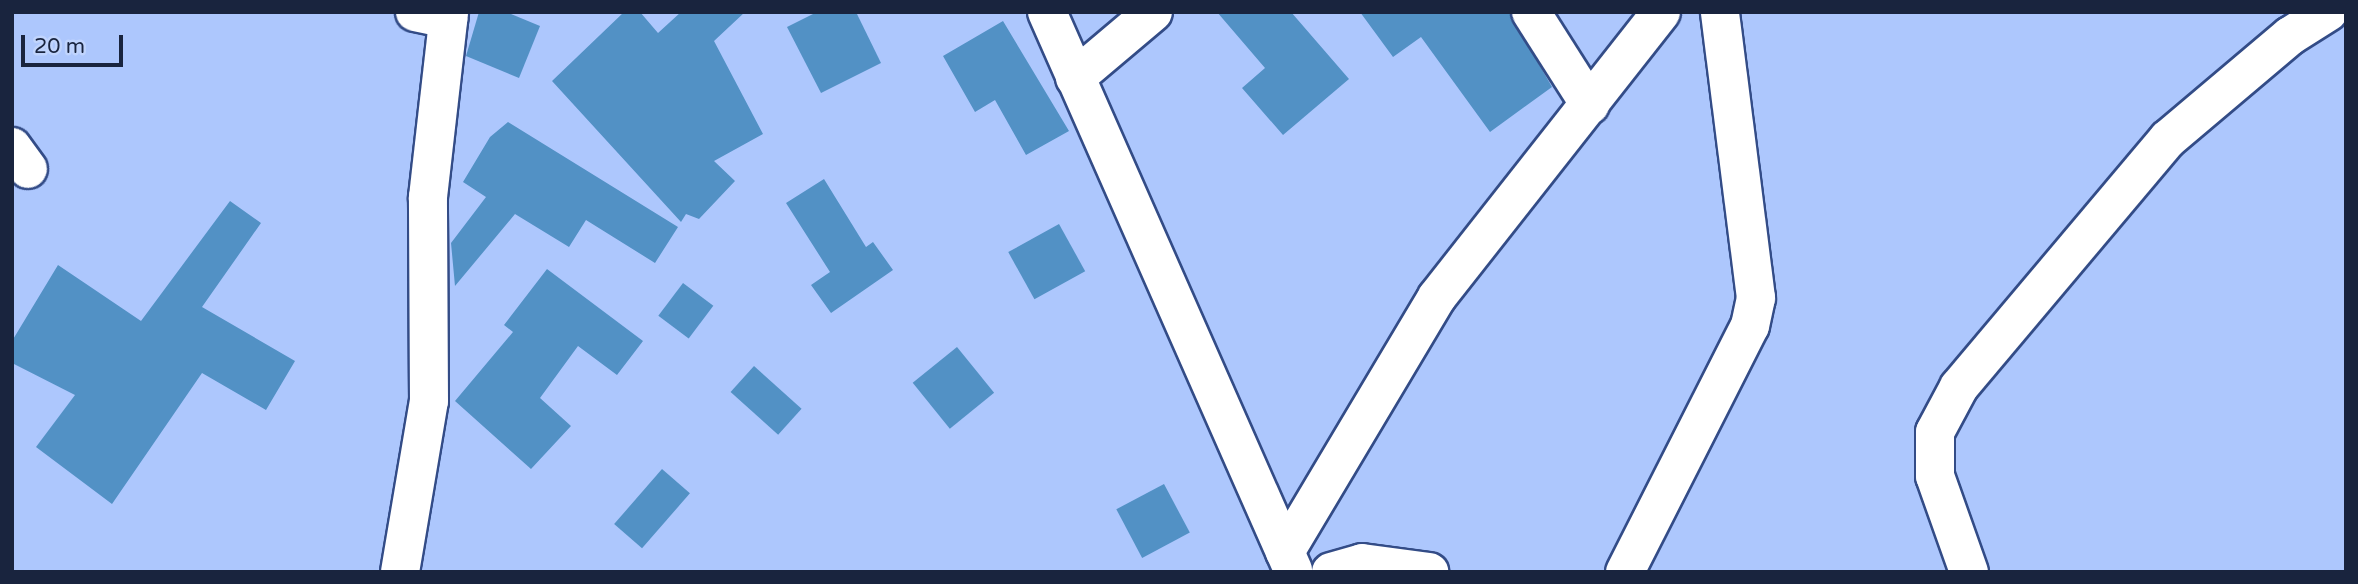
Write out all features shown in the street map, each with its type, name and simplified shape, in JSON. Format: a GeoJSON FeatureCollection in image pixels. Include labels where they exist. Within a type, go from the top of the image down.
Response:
{"type":"FeatureCollection","features":[{"type":"Feature","properties":{"kind":"street"},"geometry":{"type":"LineString","coordinates":[[1047,12],[1289,562]]}},
{"type":"Feature","properties":{"kind":"street"},"geometry":{"type":"LineString","coordinates":[[1075,78],[1153,12]]}},
{"type":"Feature","properties":{"kind":"street"},"geometry":{"type":"LineString","coordinates":[[1531,12],[1590,105]]}},
{"type":"Feature","properties":{"kind":"street"},"geometry":{"type":"LineString","coordinates":[[1289,562],[1437,297],[1661,12]]}},
{"type":"Feature","properties":{"kind":"street"},"geometry":{"type":"LineString","coordinates":[[1625,572],[1750,326],[1756,298],[1720,12]]}},
{"type":"Feature","properties":{"kind":"street"},"geometry":{"type":"LineString","coordinates":[[1969,572],[1935,476],[1935,432],[1959,387],[2168,139],[2290,36],[2328,12]]}},
{"type":"Feature","properties":{"kind":"street"},"geometry":{"type":"LineString","coordinates":[[400,572],[429,401],[428,197],[438,15]]}},
{"type":"Feature","properties":{"kind":"street"},"geometry":{"type":"LineString","coordinates":[[1331,572],[1372,563],[1429,572]]}},
{"type":"Feature","properties":{"kind":"building"},"geometry":{"type":"Polygon","coordinates":[[[479,12],[506,12],[540,26],[519,78],[466,56],[479,12]]]}},
{"type":"Feature","properties":{"kind":"building"},"geometry":{"type":"Polygon","coordinates":[[[624,12],[640,12],[658,33],[681,12],[745,12],[714,41],[763,134],[714,161],[735,181],[699,219],[686,214],[681,222],[552,81],[624,12]]]}},
{"type":"Feature","properties":{"kind":"building"},"geometry":{"type":"Polygon","coordinates":[[[817,12],[856,12],[881,63],[821,93],[787,27],[817,12]]]}},
{"type":"Feature","properties":{"kind":"building"},"geometry":{"type":"Polygon","coordinates":[[[1217,12],[1291,12],[1349,79],[1283,135],[1242,88],[1265,68],[1217,12]]]}},
{"type":"Feature","properties":{"kind":"building"},"geometry":{"type":"Polygon","coordinates":[[[1360,12],[1509,12],[1552,87],[1490,132],[1421,37],[1393,57],[1360,12]]]}},
{"type":"Feature","properties":{"kind":"building"},"geometry":{"type":"Polygon","coordinates":[[[1003,21],[1069,131],[1026,155],[995,100],[975,112],[943,56],[1003,21]]]}},
{"type":"Feature","properties":{"kind":"building"},"geometry":{"type":"Polygon","coordinates":[[[508,122],[678,227],[655,263],[586,220],[569,247],[515,214],[455,286],[451,243],[486,197],[463,182],[490,137],[508,122]]]}},
{"type":"Feature","properties":{"kind":"building"},"geometry":{"type":"Polygon","coordinates":[[[824,179],[866,247],[873,242],[893,270],[831,313],[811,285],[830,272],[786,203],[824,179]]]}},
{"type":"Feature","properties":{"kind":"building"},"geometry":{"type":"Polygon","coordinates":[[[230,201],[261,223],[202,307],[295,361],[266,410],[202,373],[112,504],[36,447],[75,395],[12,363],[12,341],[58,265],[141,321],[230,201]]]}},
{"type":"Feature","properties":{"kind":"building"},"geometry":{"type":"Polygon","coordinates":[[[1059,224],[1085,271],[1034,299],[1008,252],[1059,224]]]}},
{"type":"Feature","properties":{"kind":"building"},"geometry":{"type":"Polygon","coordinates":[[[547,269],[643,341],[617,375],[578,346],[540,398],[571,426],[531,469],[455,401],[513,332],[504,325],[547,269]]]}},
{"type":"Feature","properties":{"kind":"building"},"geometry":{"type":"Polygon","coordinates":[[[683,283],[713,306],[689,339],[658,316],[683,283]]]}},
{"type":"Feature","properties":{"kind":"building"},"geometry":{"type":"Polygon","coordinates":[[[957,347],[994,393],[950,429],[913,383],[957,347]]]}},
{"type":"Feature","properties":{"kind":"building"},"geometry":{"type":"Polygon","coordinates":[[[754,366],[802,409],[778,435],[731,392],[754,366]]]}},
{"type":"Feature","properties":{"kind":"building"},"geometry":{"type":"Polygon","coordinates":[[[662,469],[690,493],[642,548],[614,524],[662,469]]]}},
{"type":"Feature","properties":{"kind":"building"},"geometry":{"type":"Polygon","coordinates":[[[1164,484],[1190,533],[1142,558],[1116,509],[1164,484]]]}}]}
